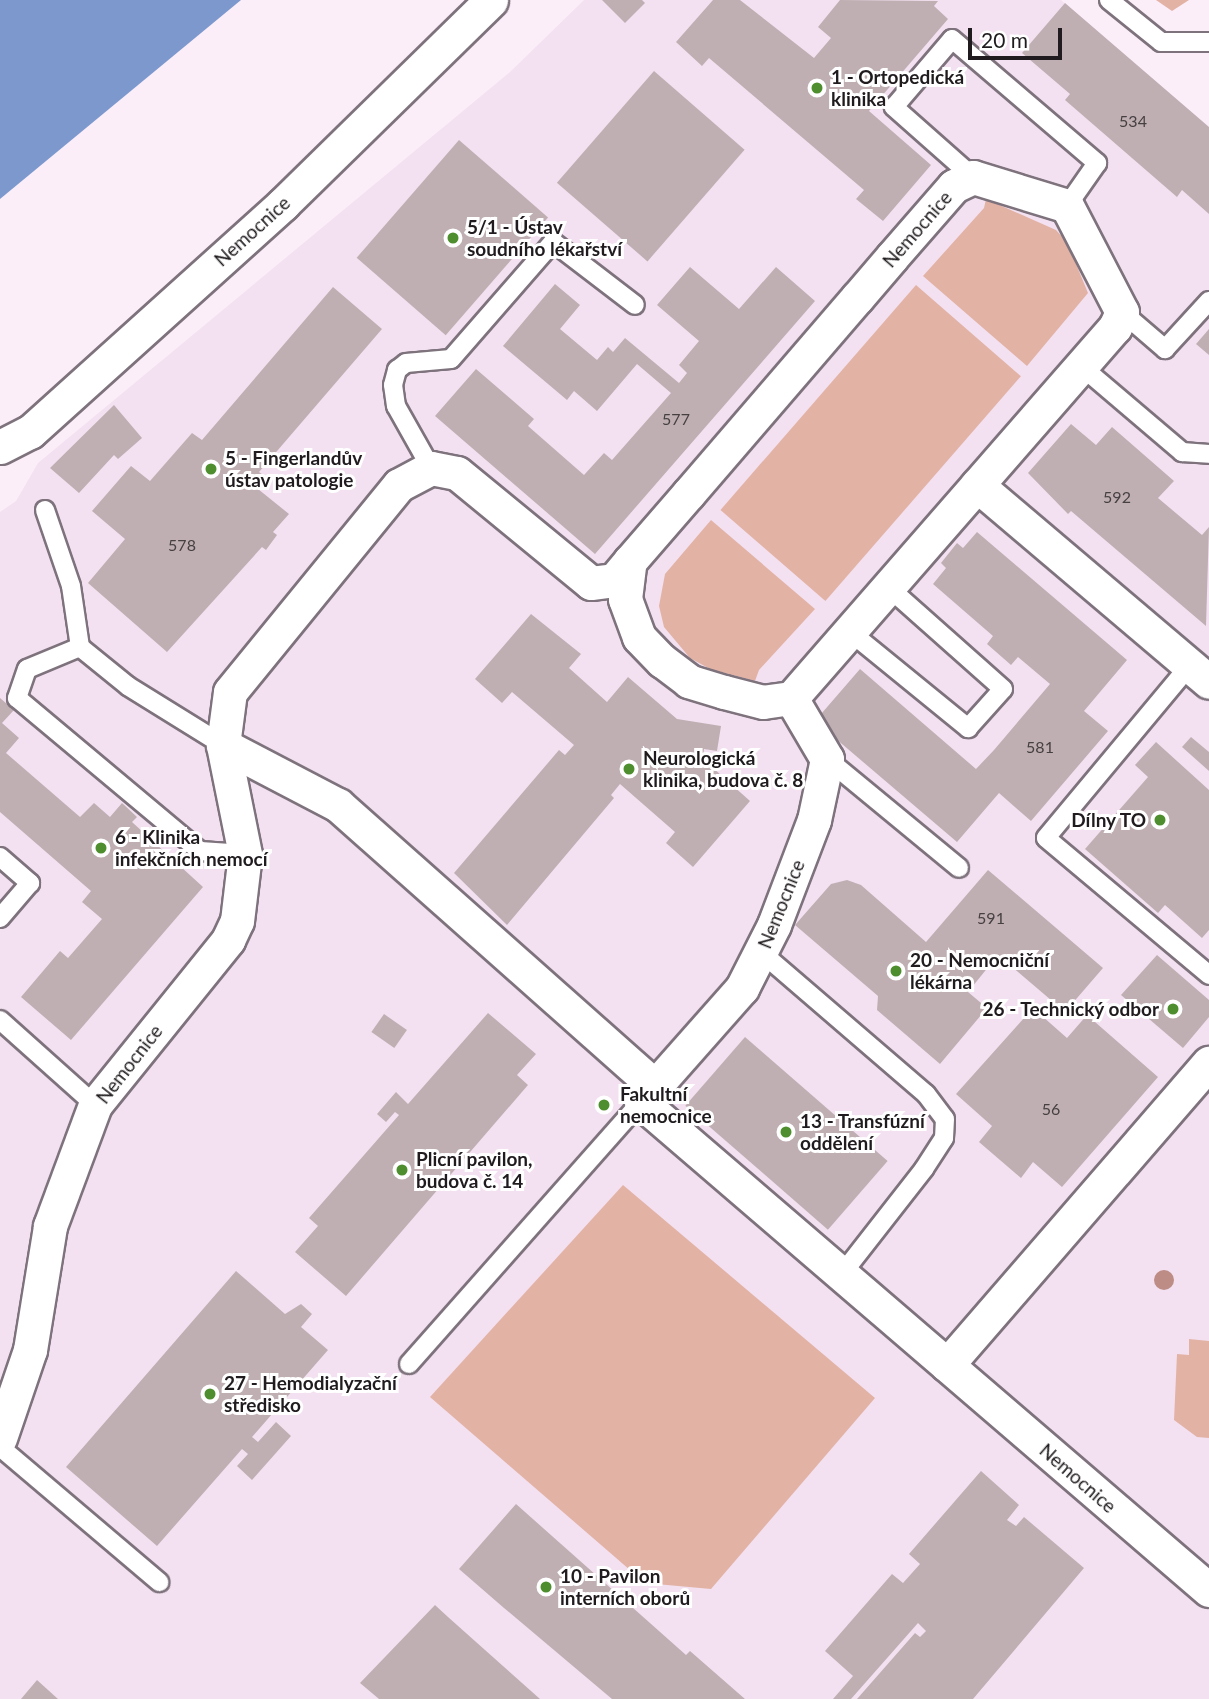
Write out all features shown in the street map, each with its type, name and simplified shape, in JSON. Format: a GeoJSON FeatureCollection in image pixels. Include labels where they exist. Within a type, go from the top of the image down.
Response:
{"type":"FeatureCollection","features":[{"type":"Feature","properties":{"kind":"street","name":"Nemocnice"},"geometry":{"type":"LineString","coordinates":[[0,447],[30,432],[283,204],[491,0]]}},
{"type":"Feature","properties":{"kind":"street","name":"Nemocnice"},"geometry":{"type":"LineString","coordinates":[[0,1438],[30,1350],[50,1226],[95,1105],[228,940],[243,900],[244,854],[223,745],[230,692],[399,485],[431,468],[457,473],[592,583],[614,580],[964,181]]}},
{"type":"Feature","properties":{"kind":"street"},"geometry":{"type":"LineString","coordinates":[[630,561],[625,599],[639,637],[662,661],[689,681],[724,692],[763,702],[791,698],[1081,366],[1118,320],[1067,206],[964,181]]}},
{"type":"Feature","properties":{"kind":"street"},"geometry":{"type":"LineString","coordinates":[[977,485],[1199,673]]}},
{"type":"Feature","properties":{"kind":"street"},"geometry":{"type":"LineString","coordinates":[[791,698],[827,759]]}},
{"type":"Feature","properties":{"kind":"street","name":"Nemocnice"},"geometry":{"type":"LineString","coordinates":[[223,745],[338,805],[842,1274],[1209,1590]]}},
{"type":"Feature","properties":{"kind":"street","name":"Nemocnice"},"geometry":{"type":"LineString","coordinates":[[648,1094],[738,992],[762,953],[814,820],[827,759]]}},
{"type":"Feature","properties":{"kind":"street"},"geometry":{"type":"LineString","coordinates":[[947,1365],[1209,1063]]}},
{"type":"Feature","properties":{"kind":"lane"},"geometry":{"type":"LineString","coordinates":[[1109,0],[1161,42],[1209,43]]}},
{"type":"Feature","properties":{"kind":"lane"},"geometry":{"type":"LineString","coordinates":[[964,181],[894,107],[952,39],[1097,163],[1067,206]]}},
{"type":"Feature","properties":{"kind":"lane"},"geometry":{"type":"LineString","coordinates":[[431,468],[396,406],[393,385],[397,370],[406,363],[451,359],[554,242],[635,305]]}},
{"type":"Feature","properties":{"kind":"lane"},"geometry":{"type":"LineString","coordinates":[[1118,320],[1165,349],[1209,301]]}},
{"type":"Feature","properties":{"kind":"lane"},"geometry":{"type":"LineString","coordinates":[[1081,366],[1182,452],[1209,454]]}},
{"type":"Feature","properties":{"kind":"lane"},"geometry":{"type":"LineString","coordinates":[[45,509],[71,586],[80,647],[128,686],[223,745]]}},
{"type":"Feature","properties":{"kind":"lane"},"geometry":{"type":"LineString","coordinates":[[849,631],[968,729],[977,719],[1003,689],[888,587]]}},
{"type":"Feature","properties":{"kind":"lane"},"geometry":{"type":"LineString","coordinates":[[80,647],[27,669],[17,698],[200,851],[244,854]]}},
{"type":"Feature","properties":{"kind":"lane"},"geometry":{"type":"LineString","coordinates":[[1199,673],[1045,838],[1209,975]]}},
{"type":"Feature","properties":{"kind":"lane"},"geometry":{"type":"LineString","coordinates":[[827,759],[959,868]]}},
{"type":"Feature","properties":{"kind":"lane"},"geometry":{"type":"LineString","coordinates":[[0,857],[30,883],[0,918]]}},
{"type":"Feature","properties":{"kind":"lane"},"geometry":{"type":"LineString","coordinates":[[762,953],[926,1094],[945,1119],[944,1138],[924,1169],[842,1274]]}},
{"type":"Feature","properties":{"kind":"lane"},"geometry":{"type":"LineString","coordinates":[[0,1020],[95,1105]]}},
{"type":"Feature","properties":{"kind":"lane"},"geometry":{"type":"LineString","coordinates":[[409,1364],[648,1094]]}},
{"type":"Feature","properties":{"kind":"lane"},"geometry":{"type":"LineString","coordinates":[[0,1447],[159,1582]]}},
{"type":"Feature","properties":{"kind":"shaded area","name":"Fakultní nemocnice"},"geometry":{"type":"Polygon","coordinates":[[[584,0],[1061,0],[1209,128],[1209,1699],[0,1699],[0,512],[16,501],[38,463],[510,72],[584,0]]]}},
{"type":"Feature","properties":{"kind":"shaded area"},"geometry":{"type":"Polygon","coordinates":[[[1156,0],[1189,0],[1172,11],[1156,0]]]}},
{"type":"Feature","properties":{"kind":"shaded area"},"geometry":{"type":"Polygon","coordinates":[[[986,199],[1056,230],[1067,242],[1088,293],[1027,366],[923,276],[984,208],[986,199]]]}},
{"type":"Feature","properties":{"kind":"shaded area"},"geometry":{"type":"Polygon","coordinates":[[[916,285],[1021,376],[825,601],[720,510],[916,285]]]}},
{"type":"Feature","properties":{"kind":"shaded area"},"geometry":{"type":"Polygon","coordinates":[[[711,520],[815,609],[759,670],[755,681],[710,669],[690,658],[664,627],[659,606],[665,574],[711,520]]]}},
{"type":"Feature","properties":{"kind":"shaded area"},"geometry":{"type":"Polygon","coordinates":[[[623,1185],[875,1398],[711,1589],[645,1583],[430,1397],[623,1185]]]}},
{"type":"Feature","properties":{"kind":"shaded area"},"geometry":{"type":"Polygon","coordinates":[[[1189,1339],[1209,1341],[1209,1438],[1197,1437],[1174,1420],[1177,1354],[1189,1355],[1189,1339]]]}},
{"type":"Feature","properties":{"kind":"water"},"geometry":{"type":"Polygon","coordinates":[[[0,0],[241,0],[0,199],[0,0]]]}},
{"type":"Feature","properties":{"kind":"building"},"geometry":{"type":"Polygon","coordinates":[[[602,0],[642,0],[645,3],[625,23],[602,0]]]}},
{"type":"Feature","properties":{"kind":"building","name":"1 - Ortopedická klinika"},"geometry":{"type":"Polygon","coordinates":[[[713,0],[740,0],[814,58],[831,38],[818,27],[840,0],[938,1],[934,6],[948,19],[869,111],[931,165],[883,221],[856,199],[864,190],[709,58],[702,66],[676,42],[713,0]]]}},
{"type":"Feature","properties":{"kind":"building"},"geometry":{"type":"Polygon","coordinates":[[[1065,3],[1209,127],[1209,214],[1182,190],[1177,197],[1065,100],[1070,94],[1022,53],[1065,3]]]}},
{"type":"Feature","properties":{"kind":"building"},"geometry":{"type":"Polygon","coordinates":[[[654,71],[745,150],[647,261],[557,183],[654,71]]]}},
{"type":"Feature","properties":{"kind":"building","name":"5/1 - Ústav soudního lékařství"},"geometry":{"type":"Polygon","coordinates":[[[459,140],[548,217],[446,335],[357,258],[459,140]]]}},
{"type":"Feature","properties":{"kind":"building"},"geometry":{"type":"Polygon","coordinates":[[[690,267],[739,309],[776,267],[815,301],[595,554],[435,416],[476,369],[534,419],[528,426],[584,475],[604,453],[612,460],[671,393],[637,364],[597,411],[574,391],[567,400],[503,346],[555,284],[580,305],[560,329],[597,360],[608,347],[613,352],[625,338],[679,383],[687,373],[679,365],[699,341],[657,305],[690,267]]]}},
{"type":"Feature","properties":{"kind":"building","name":"5 - Fingerlandův ústav patologie"},"geometry":{"type":"Polygon","coordinates":[[[333,287],[382,329],[259,472],[267,478],[258,489],[289,514],[273,532],[277,535],[266,550],[262,547],[167,652],[88,583],[125,539],[92,511],[131,466],[150,481],[192,433],[202,440],[333,287]]]}},
{"type":"Feature","properties":{"kind":"building"},"geometry":{"type":"Polygon","coordinates":[[[1209,329],[1209,355],[1196,344],[1209,329]]]}},
{"type":"Feature","properties":{"kind":"building"},"geometry":{"type":"Polygon","coordinates":[[[114,405],[142,438],[118,459],[114,455],[79,493],[50,468],[114,405]]]}},
{"type":"Feature","properties":{"kind":"building"},"geometry":{"type":"Polygon","coordinates":[[[1071,424],[1096,445],[1112,427],[1174,481],[1158,498],[1202,535],[1209,527],[1206,626],[1071,511],[1068,514],[1028,473],[1071,424]]]}},
{"type":"Feature","properties":{"kind":"building"},"geometry":{"type":"Polygon","coordinates":[[[977,532],[1127,660],[1084,711],[1108,731],[1031,821],[999,793],[957,842],[815,721],[860,669],[976,769],[994,750],[1050,684],[1018,657],[1011,665],[987,644],[993,636],[933,584],[946,568],[941,563],[957,543],[963,548],[977,532]]]}},
{"type":"Feature","properties":{"kind":"building","name":"Neurologická klinika, budova č. 8"},"geometry":{"type":"Polygon","coordinates":[[[531,614],[581,654],[569,668],[607,702],[628,677],[677,719],[721,726],[717,751],[704,749],[703,759],[750,801],[693,867],[666,843],[675,832],[620,784],[611,795],[614,798],[507,925],[454,873],[559,750],[565,755],[574,745],[512,692],[502,703],[475,679],[531,614]]]}},
{"type":"Feature","properties":{"kind":"building","name":"6 - Klinika infekčních nemocí"},"geometry":{"type":"Polygon","coordinates":[[[0,698],[14,710],[2,723],[19,738],[6,753],[80,817],[94,803],[110,817],[122,803],[137,817],[132,822],[203,887],[71,1040],[21,997],[60,951],[68,958],[102,919],[82,902],[91,891],[0,812],[0,698]]]}},
{"type":"Feature","properties":{"kind":"building"},"geometry":{"type":"Polygon","coordinates":[[[1191,737],[1209,752],[1209,771],[1182,747],[1191,737]]]}},
{"type":"Feature","properties":{"kind":"building","name":"Dílny TO"},"geometry":{"type":"Polygon","coordinates":[[[1156,742],[1209,790],[1209,930],[1202,938],[1165,905],[1158,913],[1085,849],[1148,777],[1135,765],[1156,742]]]}},
{"type":"Feature","properties":{"kind":"building"},"geometry":{"type":"Polygon","coordinates":[[[988,870],[1103,968],[1065,1012],[998,955],[968,992],[987,1008],[940,1064],[877,1010],[878,996],[795,925],[831,884],[847,880],[861,885],[926,942],[988,870]]]}},
{"type":"Feature","properties":{"kind":"building","name":"26 - Technický odbor"},"geometry":{"type":"Polygon","coordinates":[[[1157,955],[1209,1000],[1209,1017],[1183,1048],[1121,995],[1157,955]]]}},
{"type":"Feature","properties":{"kind":"building"},"geometry":{"type":"Polygon","coordinates":[[[1033,1008],[1067,1038],[1087,1015],[1158,1077],[1062,1187],[1033,1162],[1021,1178],[979,1142],[992,1126],[956,1094],[1033,1008]]]}},
{"type":"Feature","properties":{"kind":"building","name":"Plicní pavilon, budova č. 14"},"geometry":{"type":"Polygon","coordinates":[[[488,1013],[536,1054],[517,1075],[528,1085],[346,1296],[295,1252],[318,1226],[309,1218],[399,1115],[395,1112],[386,1122],[377,1114],[396,1092],[408,1104],[488,1013]]]}},
{"type":"Feature","properties":{"kind":"building"},"geometry":{"type":"Polygon","coordinates":[[[384,1014],[407,1030],[394,1048],[371,1032],[384,1014]]]}},
{"type":"Feature","properties":{"kind":"building","name":"13 - Transfúzní oddělení"},"geometry":{"type":"Polygon","coordinates":[[[745,1037],[888,1161],[828,1230],[685,1106],[745,1037]]]}},
{"type":"Feature","properties":{"kind":"building","name":"27 - Hemodialyzační středisko"},"geometry":{"type":"Polygon","coordinates":[[[236,1271],[285,1314],[301,1304],[312,1314],[301,1327],[328,1350],[252,1437],[258,1442],[276,1422],[291,1436],[252,1480],[237,1466],[248,1454],[242,1449],[157,1546],[66,1467],[236,1271]]]}},
{"type":"Feature","properties":{"kind":"building"},"geometry":{"type":"Polygon","coordinates":[[[981,1471],[1019,1505],[1007,1520],[1016,1526],[1024,1517],[1084,1568],[973,1699],[857,1699],[915,1633],[920,1637],[926,1631],[918,1623],[851,1699],[833,1699],[853,1676],[825,1651],[892,1574],[903,1583],[920,1564],[909,1554],[981,1471]]]}},
{"type":"Feature","properties":{"kind":"building","name":"10 - Pavilon interních oborů"},"geometry":{"type":"Polygon","coordinates":[[[516,1504],[686,1655],[690,1651],[745,1699],[612,1699],[504,1608],[459,1569],[516,1504]]]}},
{"type":"Feature","properties":{"kind":"building"},"geometry":{"type":"Polygon","coordinates":[[[435,1605],[540,1699],[379,1699],[360,1683],[435,1605]]]}},
{"type":"Feature","properties":{"kind":"building"},"geometry":{"type":"Polygon","coordinates":[[[37,1680],[58,1699],[21,1699],[37,1680]]]}},
{"type":"Feature","properties":{"kind":"place","name":"1 - Ortopedická klinika"},"geometry":{"type":"Point","coordinates":[817,88]}},
{"type":"Feature","properties":{"kind":"place","name":"5/1 - Ústav soudního lékařství"},"geometry":{"type":"Point","coordinates":[453,238]}},
{"type":"Feature","properties":{"kind":"place","name":"5 - Fingerlandův ústav patologie"},"geometry":{"type":"Point","coordinates":[211,469]}},
{"type":"Feature","properties":{"kind":"place","name":"Neurologická klinika, budova č. 8"},"geometry":{"type":"Point","coordinates":[629,769]}},
{"type":"Feature","properties":{"kind":"place","name":"Dílny TO"},"geometry":{"type":"Point","coordinates":[1160,820]}},
{"type":"Feature","properties":{"kind":"place","name":"6 - Klinika infekčních nemocí"},"geometry":{"type":"Point","coordinates":[101,848]}},
{"type":"Feature","properties":{"kind":"place","name":"20 - Nemocniční lékárna"},"geometry":{"type":"Point","coordinates":[896,971]}},
{"type":"Feature","properties":{"kind":"place","name":"26 - Technický odbor"},"geometry":{"type":"Point","coordinates":[1173,1009]}},
{"type":"Feature","properties":{"kind":"place","name":"Fakultní nemocnice"},"geometry":{"type":"Point","coordinates":[604,1105]}},
{"type":"Feature","properties":{"kind":"place","name":"13 - Transfúzní oddělení"},"geometry":{"type":"Point","coordinates":[786,1132]}},
{"type":"Feature","properties":{"kind":"place","name":"Plicní pavilon, budova č. 14"},"geometry":{"type":"Point","coordinates":[402,1170]}},
{"type":"Feature","properties":{"kind":"place","name":"27 - Hemodialyzační středisko"},"geometry":{"type":"Point","coordinates":[210,1394]}},
{"type":"Feature","properties":{"kind":"place","name":"10 - Pavilon interních oborů"},"geometry":{"type":"Point","coordinates":[546,1587]}}]}
